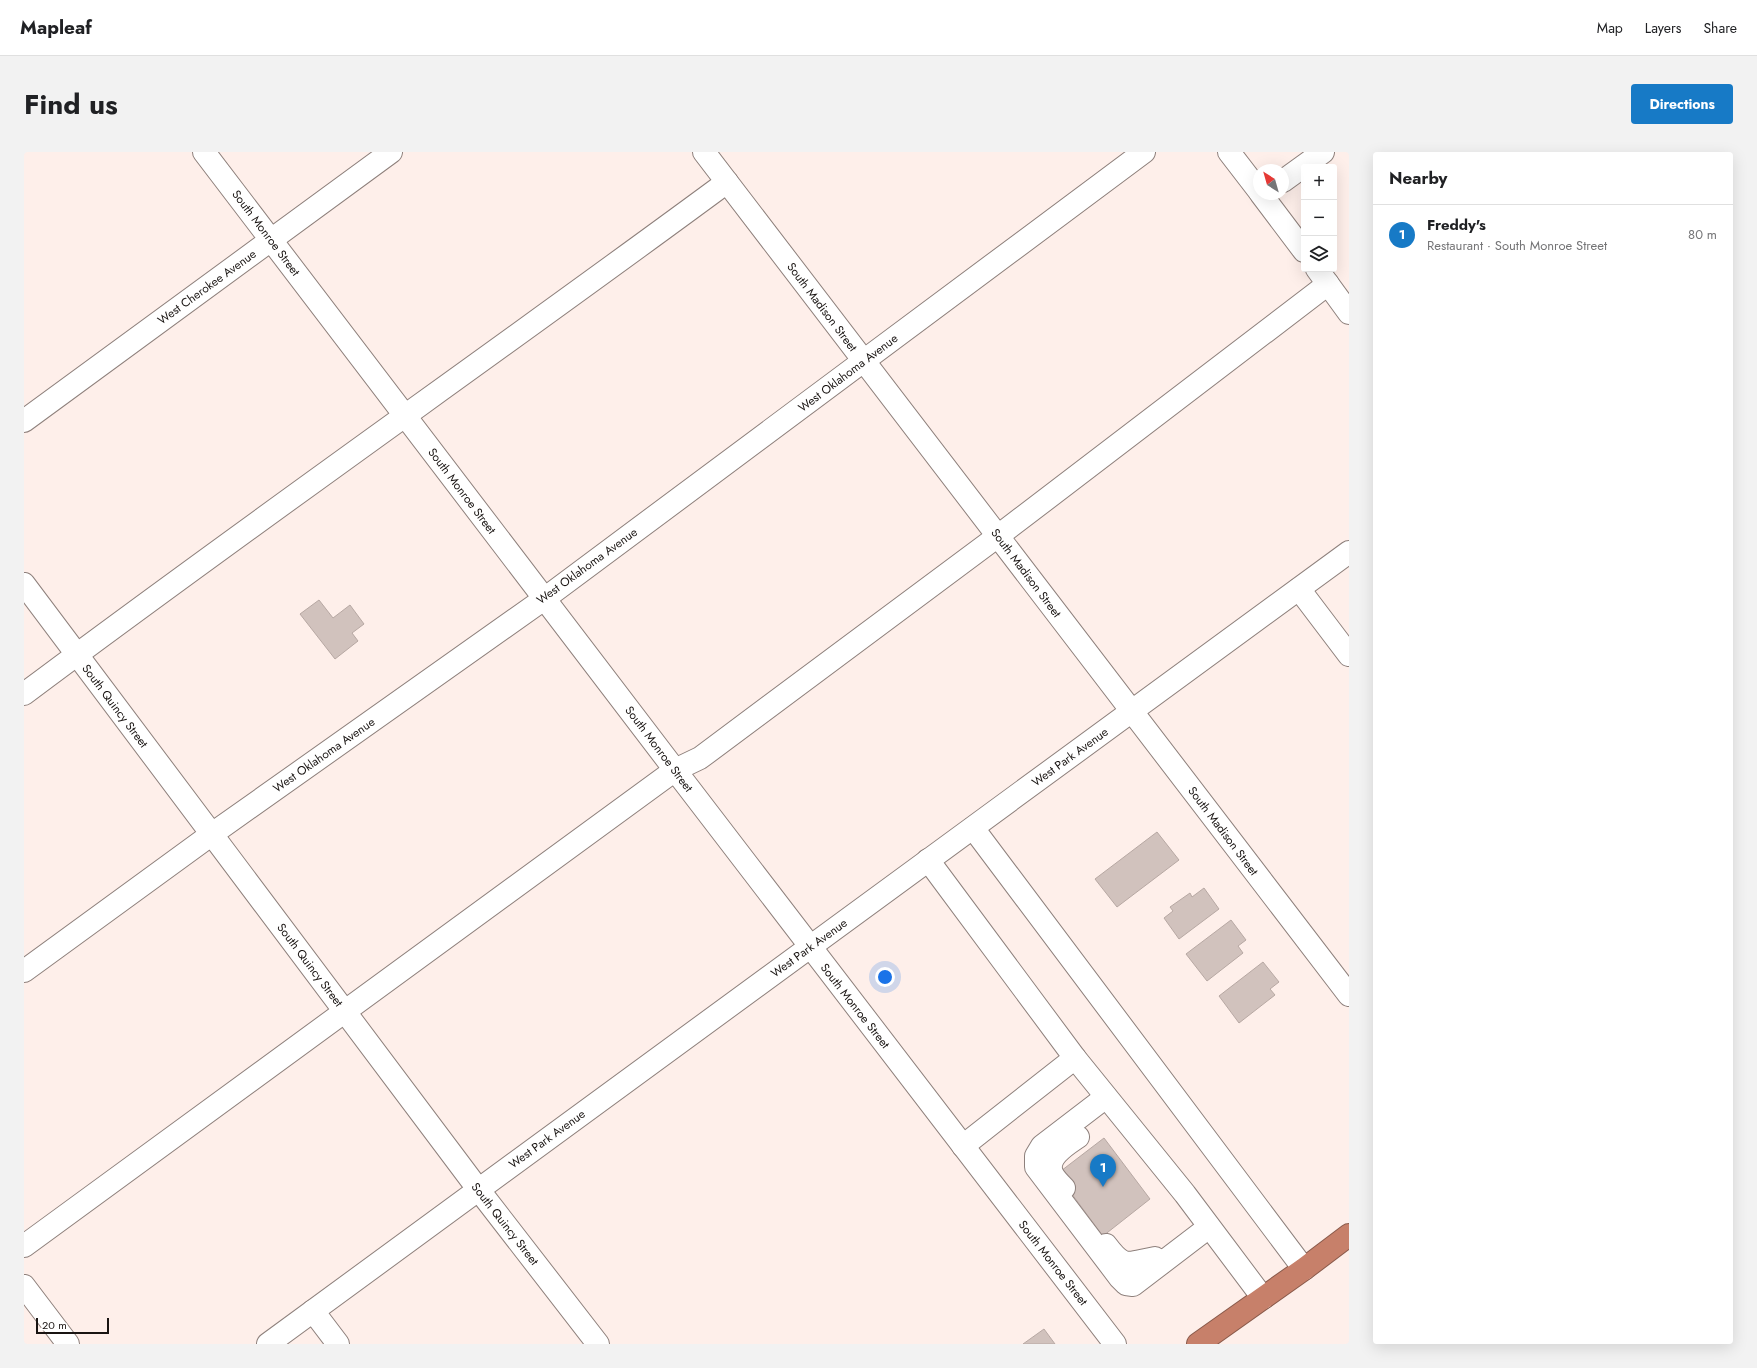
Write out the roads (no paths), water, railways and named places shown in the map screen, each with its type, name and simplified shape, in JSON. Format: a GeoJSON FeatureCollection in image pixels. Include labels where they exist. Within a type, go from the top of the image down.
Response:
{"type":"FeatureCollection","features":[{"type":"Feature","properties":{"kind":"highway"},"geometry":{"type":"LineString","coordinates":[[1198,1344],[1304,1270],[1349,1235]]}},
{"type":"Feature","properties":{"kind":"street","name":"South Monroe Street"},"geometry":{"type":"LineString","coordinates":[[204,152],[674,770],[1115,1344]]}},
{"type":"Feature","properties":{"kind":"street","name":"West Cherokee Avenue"},"geometry":{"type":"LineString","coordinates":[[24,421],[391,152]]}},
{"type":"Feature","properties":{"kind":"street","name":"South Madison Street"},"geometry":{"type":"LineString","coordinates":[[704,152],[1349,995]]}},
{"type":"Feature","properties":{"kind":"street","name":"West Oklahoma Avenue"},"geometry":{"type":"LineString","coordinates":[[24,971],[212,834],[544,599],[1144,152]]}},
{"type":"Feature","properties":{"kind":"street"},"geometry":{"type":"LineString","coordinates":[[1229,152],[1253,183]]}},
{"type":"Feature","properties":{"kind":"street"},"geometry":{"type":"LineString","coordinates":[[1289,177],[1323,152]]}},
{"type":"Feature","properties":{"kind":"street"},"geometry":{"type":"LineString","coordinates":[[24,694],[404,415],[617,263],[727,182]]}},
{"type":"Feature","properties":{"kind":"street"},"geometry":{"type":"LineString","coordinates":[[1266,200],[1301,248]]}},
{"type":"Feature","properties":{"kind":"street"},"geometry":{"type":"LineString","coordinates":[[24,1246],[674,770],[700,758],[998,536],[1323,276],[1349,313]]}},
{"type":"Feature","properties":{"kind":"street","name":"West Park Avenue"},"geometry":{"type":"LineString","coordinates":[[268,1344],[1349,552]]}},
{"type":"Feature","properties":{"kind":"street","name":"South Quincy Street"},"geometry":{"type":"LineString","coordinates":[[24,584],[478,1189],[598,1344]]}},
{"type":"Feature","properties":{"kind":"street"},"geometry":{"type":"LineString","coordinates":[[1299,589],[1349,655]]}},
{"type":"Feature","properties":{"kind":"street"},"geometry":{"type":"LineString","coordinates":[[973,828],[1304,1270]]}},
{"type":"Feature","properties":{"kind":"street"},"geometry":{"type":"LineString","coordinates":[[928,860],[1075,1058],[1209,1227],[1263,1298]]}},
{"type":"Feature","properties":{"kind":"street"},"geometry":{"type":"LineString","coordinates":[[963,1146],[1075,1058]]}},
{"type":"Feature","properties":{"kind":"street"},"geometry":{"type":"LineString","coordinates":[[1111,1102],[1042,1146],[1036,1156],[1036,1167],[1120,1278],[1126,1284],[1132,1285],[1209,1227]]}},
{"type":"Feature","properties":{"kind":"street"},"geometry":{"type":"LineString","coordinates":[[24,1286],[68,1344]]}},
{"type":"Feature","properties":{"kind":"street"},"geometry":{"type":"LineString","coordinates":[[313,1311],[338,1344]]}},
{"type":"Feature","properties":{"kind":"place","name":"Freddy's"},"geometry":{"type":"Point","coordinates":[1103,1187]}}]}
